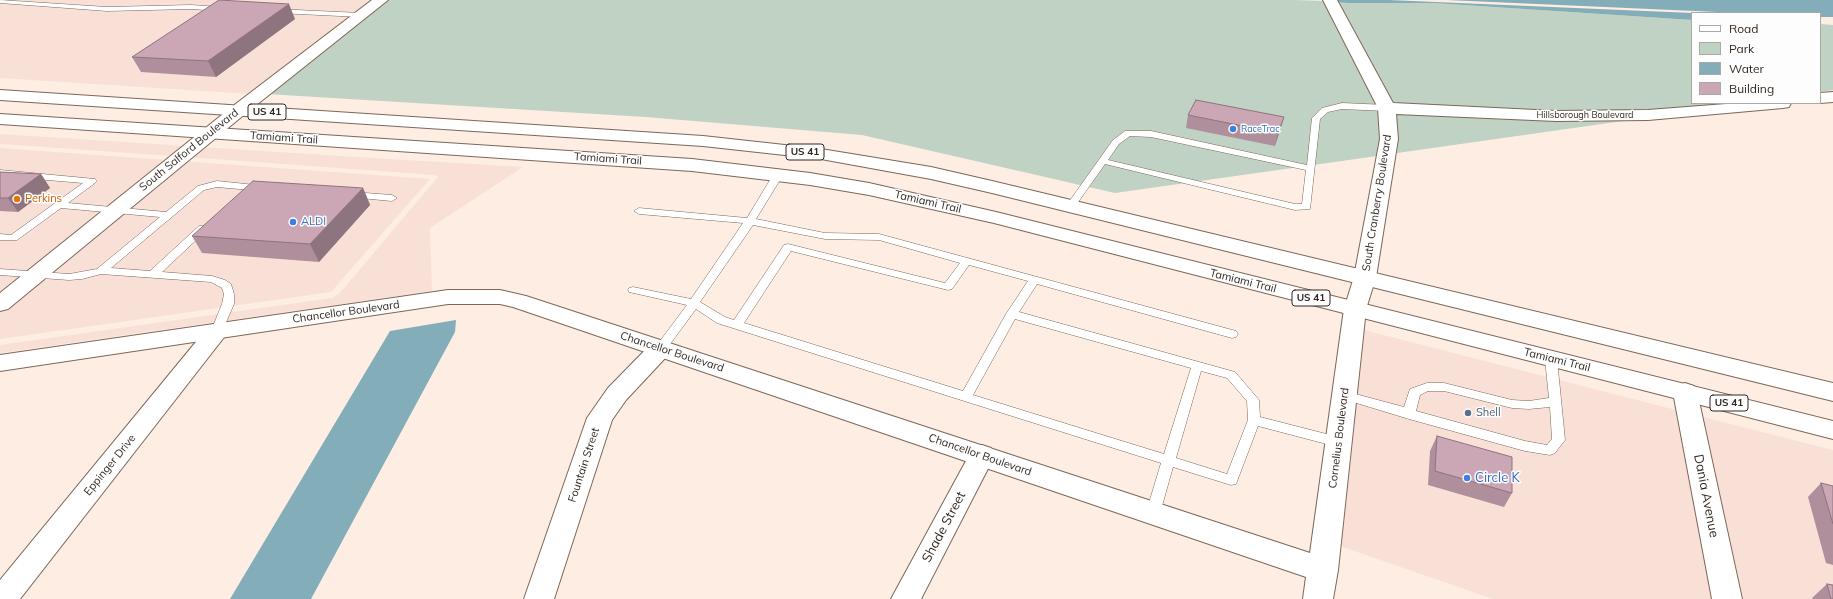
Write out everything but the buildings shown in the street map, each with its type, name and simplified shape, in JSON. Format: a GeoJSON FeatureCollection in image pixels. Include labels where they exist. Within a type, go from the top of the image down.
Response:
{"type":"FeatureCollection","features":[{"type":"Feature","properties":{"kind":"street","name":"South Salford Boulevard"},"geometry":{"type":"LineString","coordinates":[[0,304],[112,211],[381,0]]}},
{"type":"Feature","properties":{"kind":"street","name":"South Cranberry Boulevard"},"geometry":{"type":"LineString","coordinates":[[1330,0],[1387,108],[1389,139],[1365,277]]}},
{"type":"Feature","properties":{"kind":"street","name":"US 41"},"geometry":{"type":"LineString","coordinates":[[0,95],[703,141],[764,146],[821,154],[924,172],[1072,206],[1833,392]]}},
{"type":"Feature","properties":{"kind":"street"},"geometry":{"type":"LineString","coordinates":[[1821,98],[1833,97]]}},
{"type":"Feature","properties":{"kind":"street","name":"Hillsborough Boulevard"},"geometry":{"type":"LineString","coordinates":[[1387,108],[1442,112],[1556,116],[1656,114],[1774,104]]}},
{"type":"Feature","properties":{"kind":"street","name":"Tamiami Trail"},"geometry":{"type":"LineString","coordinates":[[0,119],[692,165],[778,175],[869,189],[934,203],[1833,430]]}},
{"type":"Feature","properties":{"kind":"street","name":"Cornelius Boulevard"},"geometry":{"type":"LineString","coordinates":[[1318,599],[1323,570],[1355,309],[1365,277]]}},
{"type":"Feature","properties":{"kind":"street","name":"Chancellor Boulevard"},"geometry":{"type":"LineString","coordinates":[[0,363],[448,297],[500,297],[518,301],[661,348],[1323,570]]}},
{"type":"Feature","properties":{"kind":"street","name":"Eppinger Drive"},"geometry":{"type":"LineString","coordinates":[[5,591],[217,331]]}},
{"type":"Feature","properties":{"kind":"street","name":"Fountain Street"},"geometry":{"type":"LineString","coordinates":[[539,599],[600,418],[617,394],[661,348]]}},
{"type":"Feature","properties":{"kind":"street","name":"Dania Avenue"},"geometry":{"type":"LineString","coordinates":[[1685,392],[1727,599]]}},
{"type":"Feature","properties":{"kind":"street","name":"Shade Street"},"geometry":{"type":"LineString","coordinates":[[906,599],[982,456]]}},
{"type":"Feature","properties":{"kind":"lane"},"geometry":{"type":"LineString","coordinates":[[0,0],[56,6],[107,9],[191,7],[229,9]]}},
{"type":"Feature","properties":{"kind":"lane"},"geometry":{"type":"LineString","coordinates":[[191,7],[202,0]]}},
{"type":"Feature","properties":{"kind":"lane"},"geometry":{"type":"LineString","coordinates":[[269,11],[361,15]]}},
{"type":"Feature","properties":{"kind":"lane"},"geometry":{"type":"LineString","coordinates":[[1102,161],[1295,207],[1307,207],[1316,118],[1325,110],[1342,106],[1387,108]]}},
{"type":"Feature","properties":{"kind":"lane"},"geometry":{"type":"LineString","coordinates":[[1072,206],[1116,142],[1128,133],[1151,134],[1290,165],[1311,168]]}},
{"type":"Feature","properties":{"kind":"lane"},"geometry":{"type":"LineString","coordinates":[[0,174],[92,181],[13,238],[0,237]]}},
{"type":"Feature","properties":{"kind":"lane"},"geometry":{"type":"LineString","coordinates":[[661,348],[750,221],[778,175]]}},
{"type":"Feature","properties":{"kind":"lane"},"geometry":{"type":"LineString","coordinates":[[101,271],[168,214],[196,192],[208,186],[217,184],[270,189]]}},
{"type":"Feature","properties":{"kind":"lane"},"geometry":{"type":"LineString","coordinates":[[236,197],[248,187]]}},
{"type":"Feature","properties":{"kind":"lane"},"geometry":{"type":"LineString","coordinates":[[339,194],[392,198]]}},
{"type":"Feature","properties":{"kind":"lane"},"geometry":{"type":"LineString","coordinates":[[58,205],[112,211],[168,214]]}},
{"type":"Feature","properties":{"kind":"lane"},"geometry":{"type":"LineString","coordinates":[[639,211],[750,221],[825,236],[879,237],[1232,334]]}},
{"type":"Feature","properties":{"kind":"lane"},"geometry":{"type":"LineString","coordinates":[[152,275],[208,223]]}},
{"type":"Feature","properties":{"kind":"lane"},"geometry":{"type":"LineString","coordinates":[[737,325],[788,247],[948,287],[967,261]]}},
{"type":"Feature","properties":{"kind":"lane"},"geometry":{"type":"LineString","coordinates":[[0,272],[76,277],[101,271],[212,279],[227,286],[229,294],[228,304],[217,331]]}},
{"type":"Feature","properties":{"kind":"lane"},"geometry":{"type":"LineString","coordinates":[[966,397],[1012,314],[1034,280]]}},
{"type":"Feature","properties":{"kind":"lane"},"geometry":{"type":"LineString","coordinates":[[633,290],[694,303],[721,320],[1231,480],[1254,420],[1253,400],[1231,375],[1012,314]]}},
{"type":"Feature","properties":{"kind":"lane"},"geometry":{"type":"LineString","coordinates":[[1344,396],[1525,446],[1550,450],[1559,440],[1551,359]]}},
{"type":"Feature","properties":{"kind":"lane"},"geometry":{"type":"LineString","coordinates":[[1153,514],[1197,366]]}},
{"type":"Feature","properties":{"kind":"lane"},"geometry":{"type":"LineString","coordinates":[[1409,414],[1414,392],[1427,387],[1444,388],[1512,404],[1529,405],[1555,402]]}},
{"type":"Feature","properties":{"kind":"lane"},"geometry":{"type":"LineString","coordinates":[[1254,420],[1338,442]]}},
{"type":"Feature","properties":{"kind":"shaded area"},"geometry":{"type":"Polygon","coordinates":[[[0,0],[374,0],[252,94],[0,78],[0,0]]]}},
{"type":"Feature","properties":{"kind":"shaded area"},"geometry":{"type":"Polygon","coordinates":[[[0,134],[186,146],[173,156],[0,144],[0,134]]]}},
{"type":"Feature","properties":{"kind":"shaded area"},"geometry":{"type":"Polygon","coordinates":[[[201,147],[523,167],[430,228],[432,291],[0,353],[0,345],[332,298],[339,294],[438,177],[434,175],[188,157],[201,147]]]}},
{"type":"Feature","properties":{"kind":"shaded area"},"geometry":{"type":"Polygon","coordinates":[[[0,148],[430,179],[331,292],[0,339],[0,148]]]}},
{"type":"Feature","properties":{"kind":"shaded area"},"geometry":{"type":"Polygon","coordinates":[[[1364,330],[1676,410],[1712,599],[1493,599],[1340,546],[1364,330]]]}},
{"type":"Feature","properties":{"kind":"shaded area"},"geometry":{"type":"Polygon","coordinates":[[[1703,417],[1833,450],[1833,599],[1743,599],[1703,417]]]}},
{"type":"Feature","properties":{"kind":"green space"},"geometry":{"type":"Polygon","coordinates":[[[388,0],[1324,1],[1379,107],[1381,137],[1377,156],[1115,193],[862,135],[646,117],[267,94],[388,0]]]}},
{"type":"Feature","properties":{"kind":"green space"},"geometry":{"type":"Polygon","coordinates":[[[1337,2],[1433,3],[1691,20],[1691,104],[1729,104],[1643,110],[1551,112],[1393,104],[1337,2]]]}},
{"type":"Feature","properties":{"kind":"green space"},"geometry":{"type":"Polygon","coordinates":[[[1821,24],[1833,25],[1833,90],[1821,92],[1821,24]]]}},
{"type":"Feature","properties":{"kind":"green space"},"geometry":{"type":"Polygon","coordinates":[[[1396,113],[1561,121],[1630,120],[1397,153],[1398,141],[1396,113]]]}},
{"type":"Feature","properties":{"kind":"water"},"geometry":{"type":"Polygon","coordinates":[[[1336,0],[1389,0],[1691,13],[1691,20],[1433,3],[1337,2],[1336,0]]]}},
{"type":"Feature","properties":{"kind":"water"},"geometry":{"type":"Polygon","coordinates":[[[1447,0],[1833,0],[1833,17],[1821,17],[1821,12],[1717,12],[1447,0]]]}},
{"type":"Feature","properties":{"kind":"water"},"geometry":{"type":"Polygon","coordinates":[[[456,320],[455,332],[311,599],[230,599],[390,331],[456,320]]]}},
{"type":"Feature","properties":{"kind":"place","name":"RaceTrac"},"geometry":{"type":"Point","coordinates":[1233,129]}},
{"type":"Feature","properties":{"kind":"place","name":"Perkins"},"geometry":{"type":"Point","coordinates":[17,199]}},
{"type":"Feature","properties":{"kind":"place","name":"ALDI"},"geometry":{"type":"Point","coordinates":[293,222]}},
{"type":"Feature","properties":{"kind":"place","name":"Shell"},"geometry":{"type":"Point","coordinates":[1468,413]}},
{"type":"Feature","properties":{"kind":"place","name":"Circle K"},"geometry":{"type":"Point","coordinates":[1467,478]}}]}
